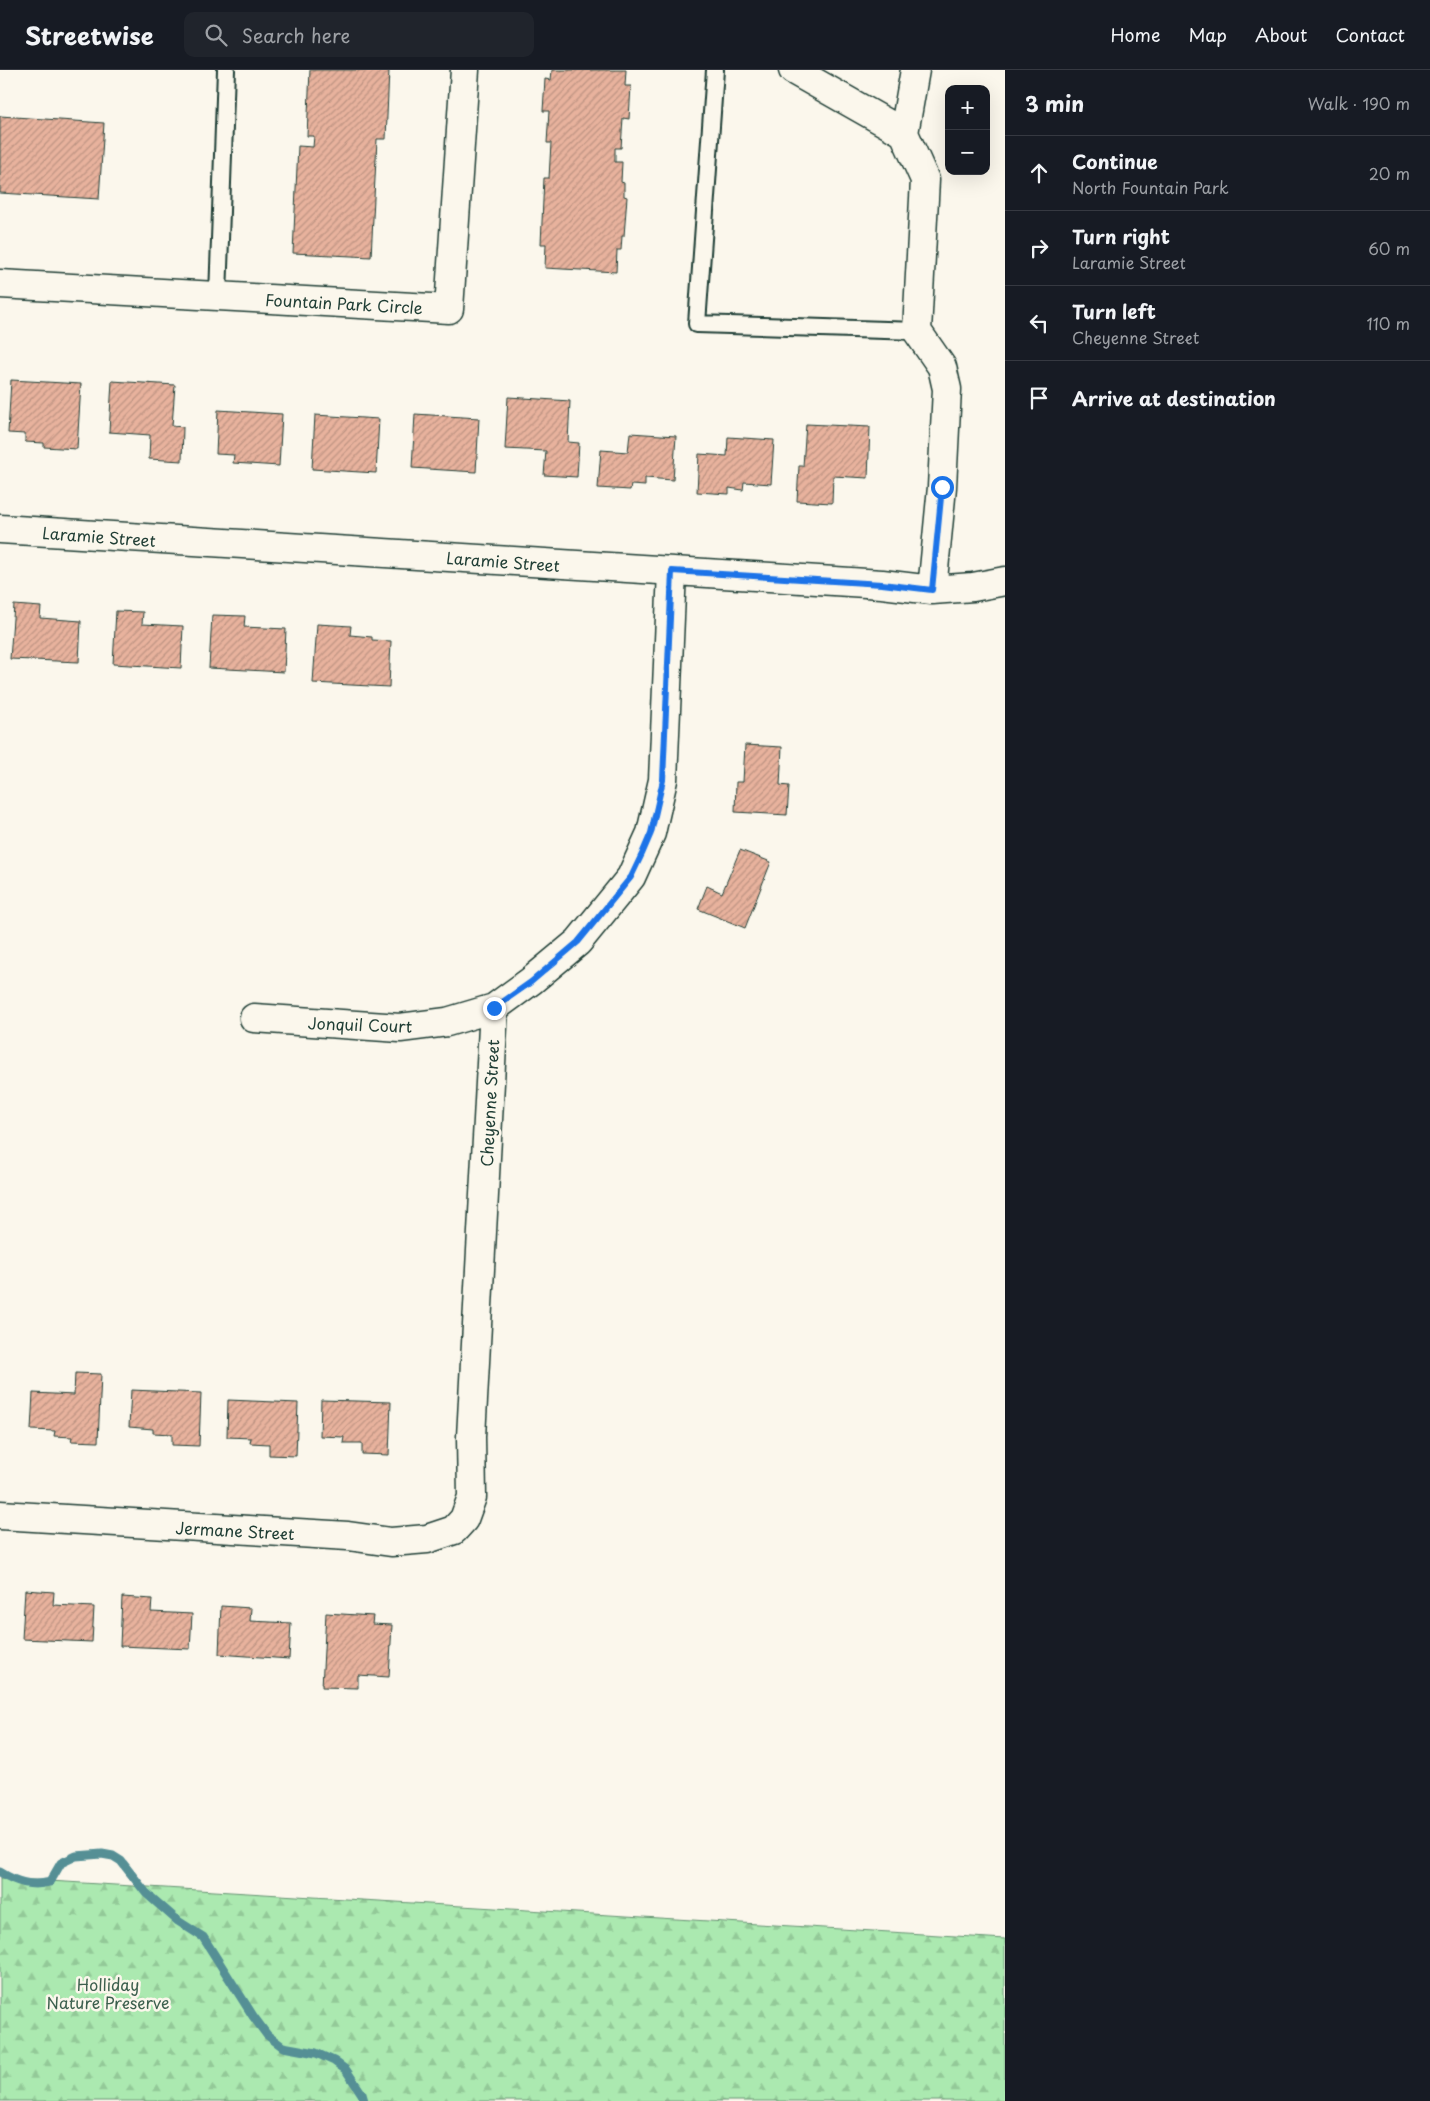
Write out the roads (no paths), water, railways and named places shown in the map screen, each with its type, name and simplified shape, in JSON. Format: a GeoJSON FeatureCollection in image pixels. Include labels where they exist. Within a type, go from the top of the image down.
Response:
{"type":"FeatureCollection","features":[{"type":"Feature","properties":{"kind":"street","name":"Fountain Park Circle"},"geometry":{"type":"LineString","coordinates":[[0,284],[449,309],[465,70]]}},
{"type":"Feature","properties":{"kind":"street"},"geometry":{"type":"LineString","coordinates":[[793,70],[904,133]]}},
{"type":"Feature","properties":{"kind":"street"},"geometry":{"type":"LineString","coordinates":[[915,70],[904,133],[925,180],[917,332],[942,367],[947,389],[942,487],[932,590]]}},
{"type":"Feature","properties":{"kind":"street","name":"Laramie Street"},"geometry":{"type":"LineString","coordinates":[[0,529],[882,584],[932,590],[973,587],[1005,581]]}},
{"type":"Feature","properties":{"kind":"street"},"geometry":{"type":"LineString","coordinates":[[494,1008],[531,982],[578,942],[631,877],[645,847],[656,814],[663,780],[672,571]]}},
{"type":"Feature","properties":{"kind":"street","name":"Jonquil Court"},"geometry":{"type":"LineString","coordinates":[[254,1018],[400,1028],[446,1022],[494,1008]]}},
{"type":"Feature","properties":{"kind":"street","name":"Cheyenne Street"},"geometry":{"type":"LineString","coordinates":[[464,1519],[472,1497],[471,1437],[494,1008]]}},
{"type":"Feature","properties":{"kind":"street","name":"Jermane Street"},"geometry":{"type":"LineString","coordinates":[[0,1515],[348,1536],[391,1542],[427,1539],[454,1530],[464,1519]]}},
{"type":"Feature","properties":{"kind":"lane"},"geometry":{"type":"LineString","coordinates":[[218,296],[226,70]]}},
{"type":"Feature","properties":{"kind":"lane"},"geometry":{"type":"LineString","coordinates":[[715,70],[696,324],[917,332]]}},
{"type":"Feature","properties":{"kind":"waterway"},"geometry":{"type":"LineString","coordinates":[[0,1872],[24,1883],[36,1884],[50,1882],[61,1863],[76,1856],[102,1854],[113,1856],[121,1861],[146,1893],[178,1921],[203,1937],[267,2035],[283,2047],[316,2053],[334,2061],[346,2070],[362,2094],[364,2101]]}},
{"type":"Feature","properties":{"kind":"park label","name":"Holliday Nature Preserve"},"geometry":{"type":"Point","coordinates":[108,1993]}}]}
